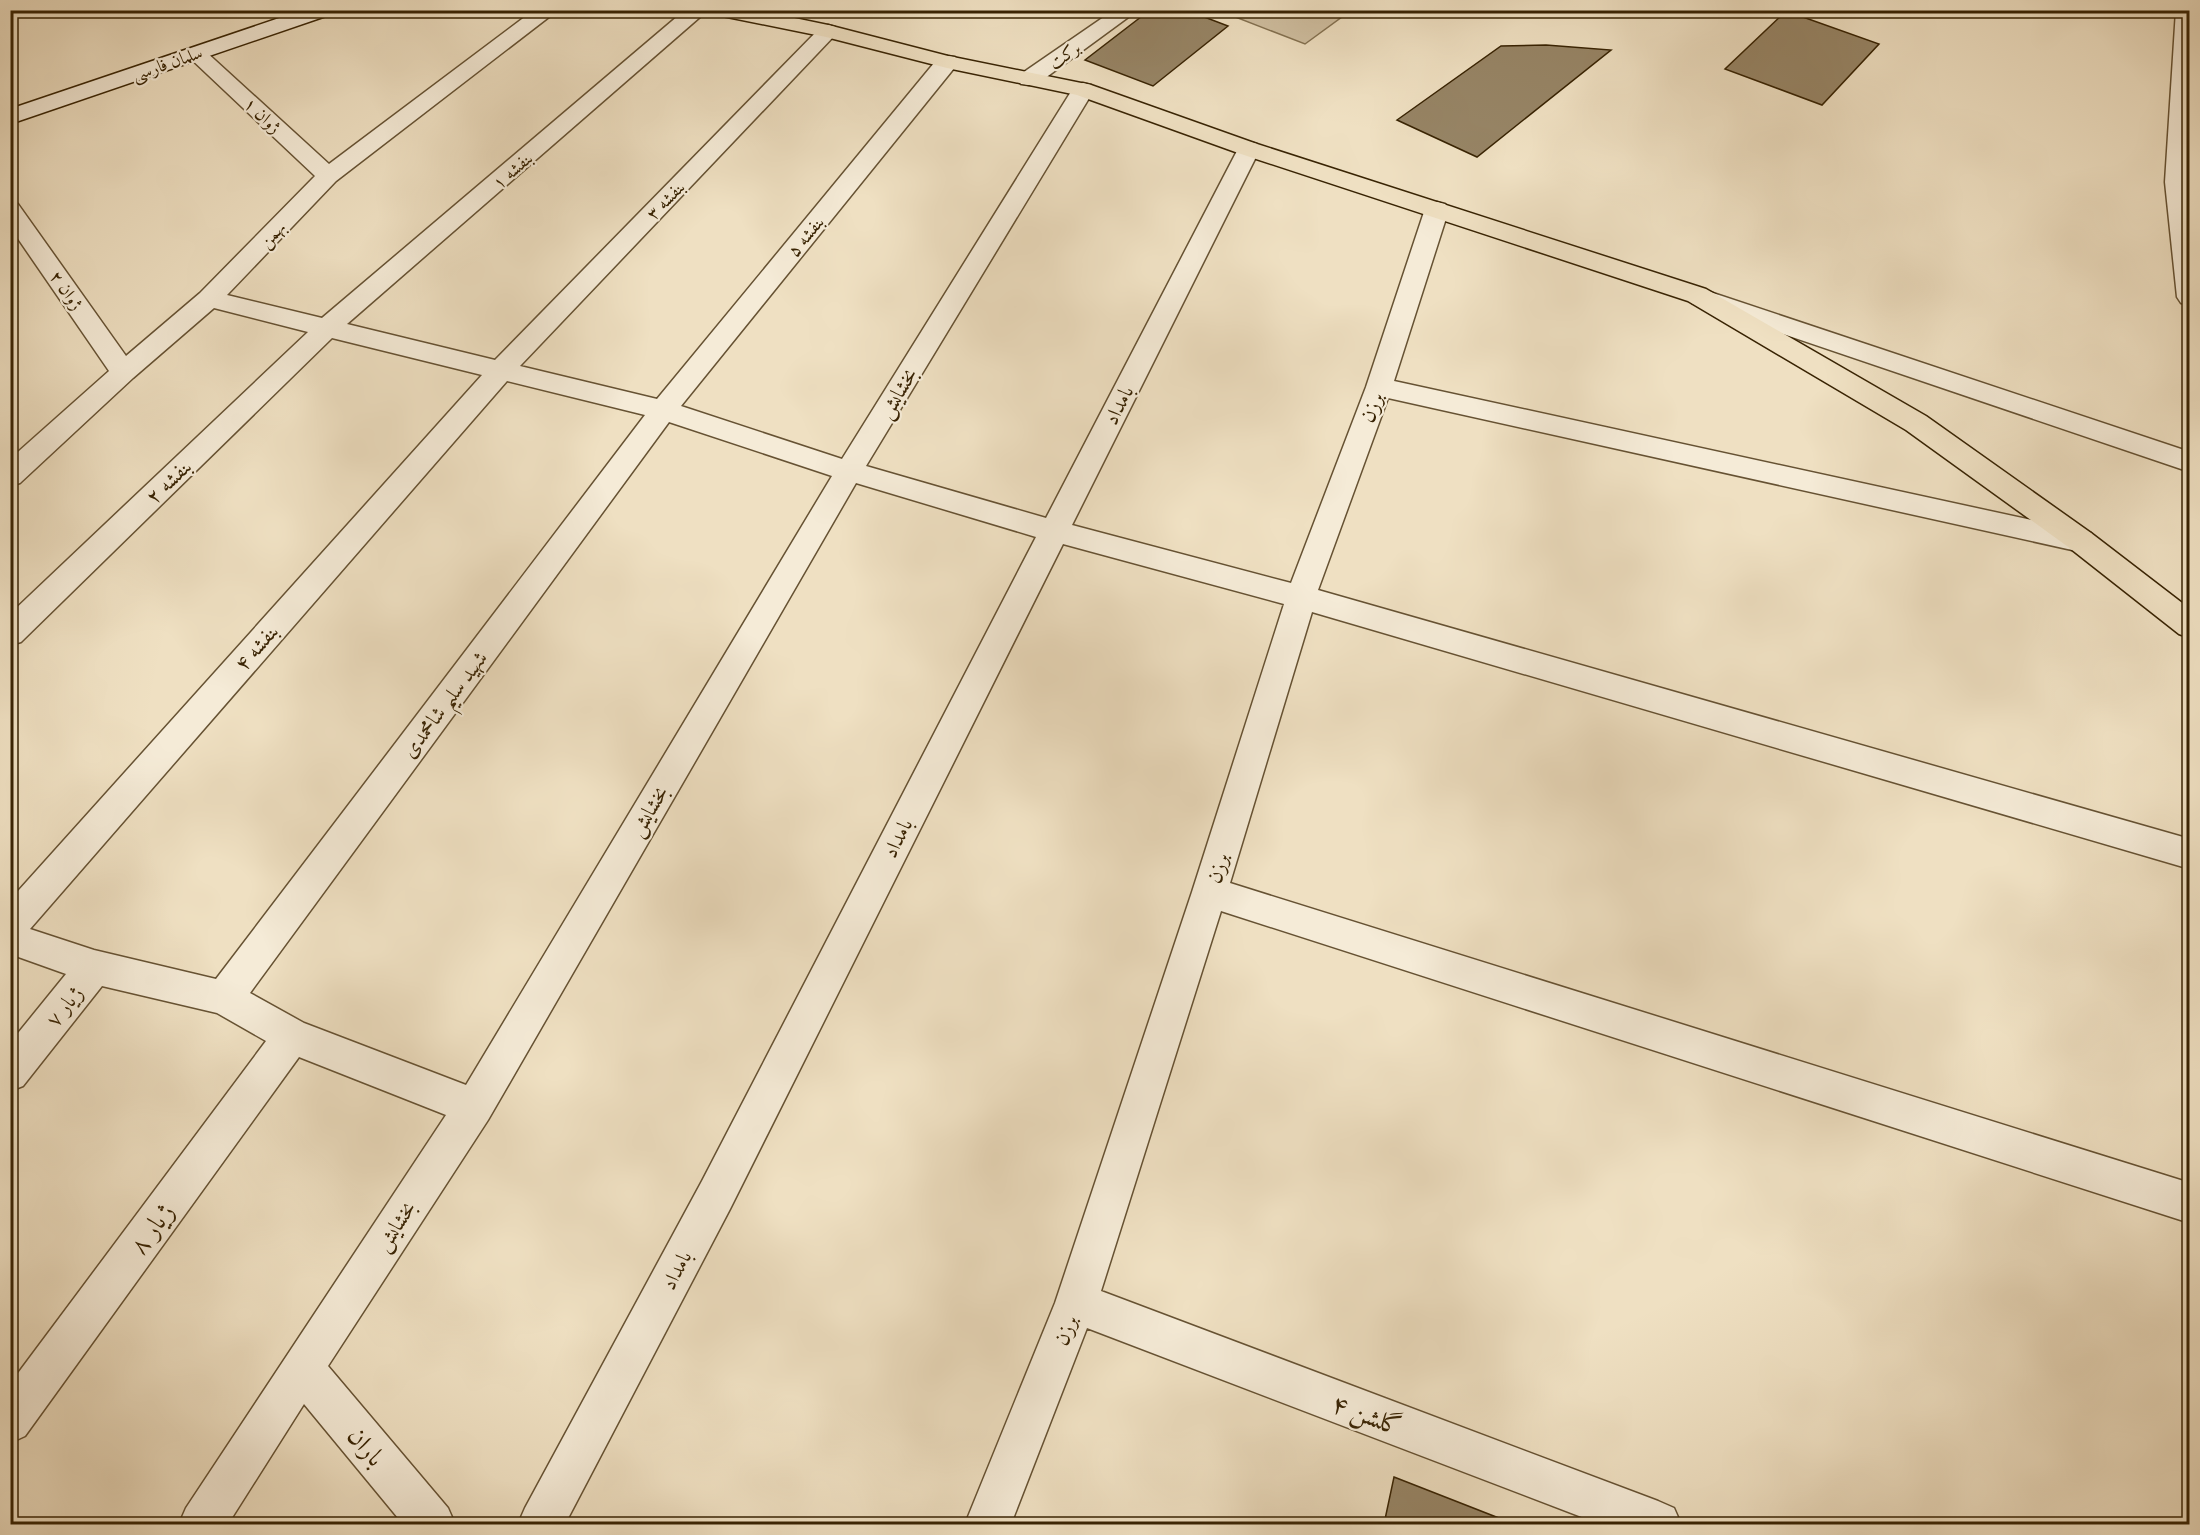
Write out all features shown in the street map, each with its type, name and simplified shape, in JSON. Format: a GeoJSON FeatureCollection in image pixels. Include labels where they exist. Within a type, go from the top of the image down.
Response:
{"type":"FeatureCollection","features":[{"type":"Feature","properties":{"kind":"main road"},"geometry":{"type":"LineString","coordinates":[[722,10],[828,31],[947,62],[1083,90],[1249,149],[1437,208],[1697,295],[1916,423],[2081,541],[2190,626]]}},
{"type":"Feature","properties":{"kind":"street","name":"سلمان فارسی"},"geometry":{"type":"LineString","coordinates":[[10,117],[325,10]]}},
{"type":"Feature","properties":{"kind":"street","name":"بهمن"},"geometry":{"type":"LineString","coordinates":[[10,476],[124,372],[209,299],[328,176],[548,10]]}},
{"type":"Feature","properties":{"kind":"street","name":"بنفشه ۱"},"geometry":{"type":"LineString","coordinates":[[326,329],[698,10]]}},
{"type":"Feature","properties":{"kind":"street","name":"برکت"},"geometry":{"type":"LineString","coordinates":[[1029,79],[1128,10]]}},
{"type":"Feature","properties":{"kind":"street"},"geometry":{"type":"LineString","coordinates":[[2186,10],[2187,58],[2183,183],[2190,297]]}},
{"type":"Feature","properties":{"kind":"street","name":"بنفشه ۳"},"geometry":{"type":"LineString","coordinates":[[502,369],[828,31]]}},
{"type":"Feature","properties":{"kind":"street","name":"ژوان ۱"},"geometry":{"type":"LineString","coordinates":[[197,54],[328,176]]}},
{"type":"Feature","properties":{"kind":"street","name":"بنفشه ۵"},"geometry":{"type":"LineString","coordinates":[[663,410],[947,62]]}},
{"type":"Feature","properties":{"kind":"street","name":"بخشایش"},"geometry":{"type":"LineString","coordinates":[[202,1524],[474,1107],[849,471],[1083,90]]}},
{"type":"Feature","properties":{"kind":"street","name":"بامداد"},"geometry":{"type":"LineString","coordinates":[[541,1524],[716,1195],[1249,149]]}},
{"type":"Feature","properties":{"kind":"street","name":"برزن"},"geometry":{"type":"LineString","coordinates":[[988,1524],[1076,1303],[1209,892],[1301,597],[1344,476],[1379,387],[1437,208]]}},
{"type":"Feature","properties":{"kind":"street","name":"ژوان ۲"},"geometry":{"type":"LineString","coordinates":[[10,209],[124,372]]}},
{"type":"Feature","properties":{"kind":"street"},"geometry":{"type":"LineString","coordinates":[[1697,295],[2190,462]]}},
{"type":"Feature","properties":{"kind":"street"},"geometry":{"type":"LineString","coordinates":[[209,299],[663,410],[849,471],[1053,531],[1301,597],[2190,854]]}},
{"type":"Feature","properties":{"kind":"street","name":"بنفشه ۲"},"geometry":{"type":"LineString","coordinates":[[10,633],[326,329]]}},
{"type":"Feature","properties":{"kind":"street","name":"بنفشه ۴"},"geometry":{"type":"LineString","coordinates":[[10,926],[502,369]]}},
{"type":"Feature","properties":{"kind":"street"},"geometry":{"type":"LineString","coordinates":[[1379,387],[2081,541]]}},
{"type":"Feature","properties":{"kind":"street","name":"شهید سلیم شامحمدی"},"geometry":{"type":"LineString","coordinates":[[224,998],[663,410]]}},
{"type":"Feature","properties":{"kind":"street"},"geometry":{"type":"LineString","coordinates":[[1209,892],[2190,1203]]}},
{"type":"Feature","properties":{"kind":"street"},"geometry":{"type":"LineString","coordinates":[[10,938],[94,967],[224,998],[292,1036],[474,1107]]}},
{"type":"Feature","properties":{"kind":"street","name":"ژیار ۷"},"geometry":{"type":"LineString","coordinates":[[10,1073],[94,967]]}},
{"type":"Feature","properties":{"kind":"street","name":"ژیار ۸"},"geometry":{"type":"LineString","coordinates":[[10,1421],[292,1036]]}},
{"type":"Feature","properties":{"kind":"street","name":"گلشن ۴"},"geometry":{"type":"LineString","coordinates":[[1076,1303],[1658,1524]]}},
{"type":"Feature","properties":{"kind":"street","name":"باران"},"geometry":{"type":"LineString","coordinates":[[302,1368],[432,1524]]}},
{"type":"Feature","properties":{"kind":"shaded area"},"geometry":{"type":"Polygon","coordinates":[[[1350,10],[1305,44],[1220,11],[1350,10]]]}},
{"type":"Feature","properties":{"kind":"building"},"geometry":{"type":"Polygon","coordinates":[[[1150,10],[1186,10],[1228,26],[1153,86],[1085,60],[1150,10]]]}},
{"type":"Feature","properties":{"kind":"building"},"geometry":{"type":"Polygon","coordinates":[[[1786,11],[1879,44],[1822,105],[1725,69],[1786,11]]]}},
{"type":"Feature","properties":{"kind":"building"},"geometry":{"type":"Polygon","coordinates":[[[1546,45],[1611,50],[1477,157],[1397,120],[1501,46],[1546,45]]]}},
{"type":"Feature","properties":{"kind":"building"},"geometry":{"type":"Polygon","coordinates":[[[1394,1477],[1509,1522],[1508,1524],[1384,1524],[1394,1477]]]}}]}
